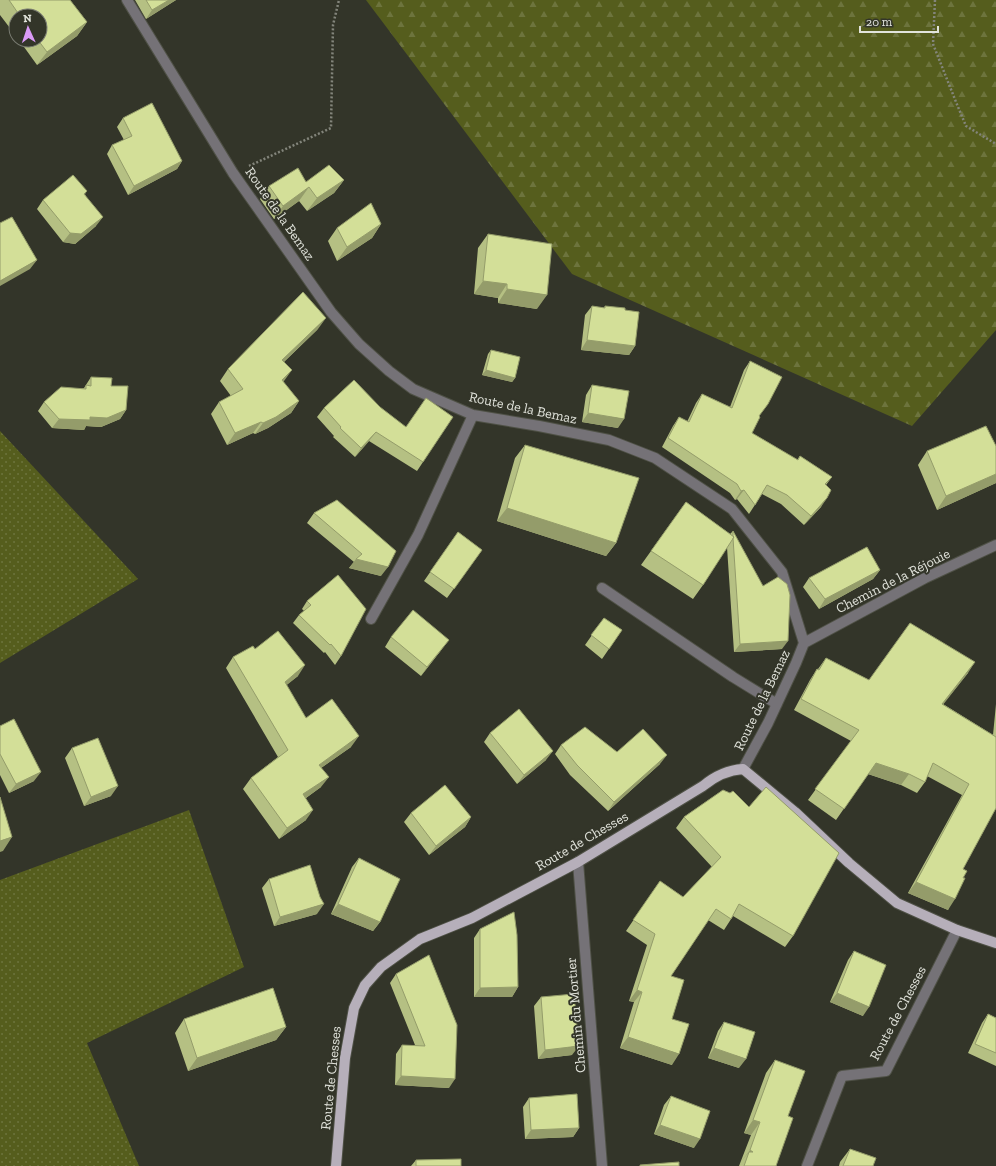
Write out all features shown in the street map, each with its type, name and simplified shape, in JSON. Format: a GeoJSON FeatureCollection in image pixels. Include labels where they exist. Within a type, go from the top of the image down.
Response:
{"type":"FeatureCollection","features":[{"type":"Feature","properties":{"kind":"main road","name":"Route de Chesses"},"geometry":{"type":"LineString","coordinates":[[336,1166],[345,1058],[354,1008],[365,985],[381,967],[420,939],[472,918],[578,862],[703,786],[712,778],[733,770],[743,770]]}},
{"type":"Feature","properties":{"kind":"main road"},"geometry":{"type":"LineString","coordinates":[[743,770],[795,812],[849,863],[898,903],[957,930],[996,942]]}},
{"type":"Feature","properties":{"kind":"street","name":"Route de la Bemaz"},"geometry":{"type":"LineString","coordinates":[[127,0],[233,173],[331,312],[359,344],[389,371],[413,389],[472,415],[539,426],[609,440],[655,458],[732,508],[782,572],[804,643],[777,704],[743,770]]}},
{"type":"Feature","properties":{"kind":"street"},"geometry":{"type":"LineString","coordinates":[[371,619],[418,535],[472,415]]}},
{"type":"Feature","properties":{"kind":"street","name":"Chemin de la Réjouie"},"geometry":{"type":"LineString","coordinates":[[804,643],[925,578],[996,545]]}},
{"type":"Feature","properties":{"kind":"street"},"geometry":{"type":"LineString","coordinates":[[602,588],[777,704]]}},
{"type":"Feature","properties":{"kind":"street","name":"Chemin du Mortier"},"geometry":{"type":"LineString","coordinates":[[578,862],[602,1166]]}},
{"type":"Feature","properties":{"kind":"street","name":"Route de Chesses"},"geometry":{"type":"LineString","coordinates":[[807,1166],[842,1076],[886,1071],[957,930]]}},
{"type":"Feature","properties":{"kind":"path"},"geometry":{"type":"LineString","coordinates":[[233,173],[332,128],[333,25],[339,0]]}},
{"type":"Feature","properties":{"kind":"path"},"geometry":{"type":"LineString","coordinates":[[934,0],[933,44],[966,126],[996,144]]}},
{"type":"Feature","properties":{"kind":"green space"},"geometry":{"type":"Polygon","coordinates":[[[366,0],[996,0],[996,330],[912,426],[572,274],[366,0]]]}},
{"type":"Feature","properties":{"kind":"green space"},"geometry":{"type":"Polygon","coordinates":[[[0,431],[138,579],[0,663],[0,431]]]}},
{"type":"Feature","properties":{"kind":"green space"},"geometry":{"type":"Polygon","coordinates":[[[189,810],[244,967],[87,1043],[139,1166],[0,1166],[0,880],[189,810]]]}},
{"type":"Feature","properties":{"kind":"building"},"geometry":{"type":"Polygon","coordinates":[[[9,0],[70,0],[87,22],[47,52],[44,48],[48,48],[48,8],[14,8],[9,0]]]}},
{"type":"Feature","properties":{"kind":"building"},"geometry":{"type":"Polygon","coordinates":[[[146,0],[169,0],[152,10],[146,0]]]}},
{"type":"Feature","properties":{"kind":"building"},"geometry":{"type":"Polygon","coordinates":[[[152,103],[182,161],[134,186],[112,145],[132,136],[123,118],[152,103]]]}},
{"type":"Feature","properties":{"kind":"building"},"geometry":{"type":"Polygon","coordinates":[[[329,165],[344,180],[317,198],[309,187],[283,206],[269,186],[298,168],[306,182],[329,165]]]}},
{"type":"Feature","properties":{"kind":"building"},"geometry":{"type":"Polygon","coordinates":[[[73,175],[87,191],[84,194],[103,217],[81,234],[70,233],[43,200],[73,175]]]}},
{"type":"Feature","properties":{"kind":"building"},"geometry":{"type":"Polygon","coordinates":[[[371,203],[381,224],[347,247],[337,228],[371,203]]]}},
{"type":"Feature","properties":{"kind":"building"},"geometry":{"type":"Polygon","coordinates":[[[12,217],[37,260],[0,281],[0,223],[12,217]]]}},
{"type":"Feature","properties":{"kind":"building"},"geometry":{"type":"Polygon","coordinates":[[[488,234],[552,244],[547,295],[507,289],[507,284],[483,281],[488,234]]]}},
{"type":"Feature","properties":{"kind":"building"},"geometry":{"type":"Polygon","coordinates":[[[303,292],[326,318],[282,360],[292,370],[282,380],[299,401],[276,417],[235,433],[219,402],[243,389],[228,369],[303,292]]]}},
{"type":"Feature","properties":{"kind":"building"},"geometry":{"type":"Polygon","coordinates":[[[592,306],[605,308],[605,306],[625,308],[625,310],[639,312],[635,346],[587,340],[592,306]]]}},
{"type":"Feature","properties":{"kind":"building"},"geometry":{"type":"Polygon","coordinates":[[[491,350],[520,357],[515,378],[486,370],[491,350]]]}},
{"type":"Feature","properties":{"kind":"building"},"geometry":{"type":"Polygon","coordinates":[[[750,361],[782,377],[768,404],[759,416],[760,417],[752,433],[798,460],[800,456],[832,477],[825,484],[831,490],[827,498],[811,516],[787,495],[767,485],[755,505],[744,490],[741,491],[737,484],[668,438],[679,417],[689,422],[702,394],[732,408],[750,361]]]}},
{"type":"Feature","properties":{"kind":"building"},"geometry":{"type":"Polygon","coordinates":[[[91,377],[112,378],[111,386],[128,386],[126,410],[107,418],[90,417],[90,420],[59,419],[44,402],[61,387],[86,389],[86,385],[91,386],[91,377]]]}},
{"type":"Feature","properties":{"kind":"building"},"geometry":{"type":"Polygon","coordinates":[[[354,380],[380,407],[406,427],[426,398],[453,417],[423,462],[376,432],[361,448],[340,428],[341,427],[324,408],[354,380]]]}},
{"type":"Feature","properties":{"kind":"building"},"geometry":{"type":"Polygon","coordinates":[[[592,385],[629,391],[624,419],[588,413],[592,385]]]}},
{"type":"Feature","properties":{"kind":"building"},"geometry":{"type":"Polygon","coordinates":[[[986,426],[996,446],[996,474],[946,496],[927,451],[986,426]]]}},
{"type":"Feature","properties":{"kind":"building"},"geometry":{"type":"Polygon","coordinates":[[[525,445],[639,478],[616,543],[507,508],[525,445]]]}},
{"type":"Feature","properties":{"kind":"building"},"geometry":{"type":"Polygon","coordinates":[[[337,500],[396,551],[388,567],[356,559],[362,554],[314,513],[337,500]]]}},
{"type":"Feature","properties":{"kind":"building"},"geometry":{"type":"Polygon","coordinates":[[[686,502],[734,537],[703,585],[651,551],[686,502]]]}},
{"type":"Feature","properties":{"kind":"building"},"geometry":{"type":"Polygon","coordinates":[[[733,531],[763,586],[778,577],[787,584],[790,595],[788,641],[740,644],[733,531]]]}},
{"type":"Feature","properties":{"kind":"building"},"geometry":{"type":"Polygon","coordinates":[[[458,532],[482,550],[454,589],[430,572],[458,532]]]}},
{"type":"Feature","properties":{"kind":"building"},"geometry":{"type":"Polygon","coordinates":[[[867,547],[880,570],[825,599],[809,578],[867,547]]]}},
{"type":"Feature","properties":{"kind":"building"},"geometry":{"type":"Polygon","coordinates":[[[338,575],[366,609],[341,656],[331,644],[330,645],[299,615],[311,605],[307,601],[338,575]]]}},
{"type":"Feature","properties":{"kind":"building"},"geometry":{"type":"Polygon","coordinates":[[[413,610],[449,640],[427,667],[391,637],[413,610]]]}},
{"type":"Feature","properties":{"kind":"building"},"geometry":{"type":"Polygon","coordinates":[[[604,618],[622,630],[609,649],[591,635],[604,618]]]}},
{"type":"Feature","properties":{"kind":"building"},"geometry":{"type":"Polygon","coordinates":[[[910,623],[975,662],[942,704],[996,737],[996,808],[963,869],[967,871],[955,899],[916,882],[969,784],[933,763],[925,782],[909,774],[876,763],[844,809],[815,789],[859,730],[801,699],[817,669],[819,670],[826,658],[869,680],[910,623]]]}},
{"type":"Feature","properties":{"kind":"building"},"geometry":{"type":"Polygon","coordinates":[[[278,631],[305,665],[285,682],[306,718],[332,699],[359,736],[319,765],[329,777],[303,794],[313,810],[287,828],[251,778],[288,750],[233,657],[253,646],[255,649],[278,631]]]}},
{"type":"Feature","properties":{"kind":"building"},"geometry":{"type":"Polygon","coordinates":[[[519,709],[553,751],[524,775],[490,733],[519,709]]]}},
{"type":"Feature","properties":{"kind":"building"},"geometry":{"type":"Polygon","coordinates":[[[14,719],[41,772],[16,784],[0,754],[0,726],[14,719]]]}},
{"type":"Feature","properties":{"kind":"building"},"geometry":{"type":"Polygon","coordinates":[[[585,727],[617,752],[643,729],[667,755],[614,802],[577,765],[561,745],[585,727]]]}},
{"type":"Feature","properties":{"kind":"building"},"geometry":{"type":"Polygon","coordinates":[[[98,738],[118,786],[91,797],[72,748],[98,738]]]}},
{"type":"Feature","properties":{"kind":"building"},"geometry":{"type":"Polygon","coordinates":[[[445,785],[471,817],[436,846],[411,813],[445,785]]]}},
{"type":"Feature","properties":{"kind":"building"},"geometry":{"type":"Polygon","coordinates":[[[766,787],[839,853],[793,936],[739,904],[731,919],[716,909],[671,976],[684,980],[672,1019],[689,1024],[679,1054],[628,1037],[642,992],[637,990],[655,934],[633,920],[660,881],[683,897],[721,857],[684,817],[723,790],[730,793],[733,791],[749,807],[766,787]]]}},
{"type":"Feature","properties":{"kind":"building"},"geometry":{"type":"Polygon","coordinates":[[[0,797],[12,837],[0,841],[0,797]]]}},
{"type":"Feature","properties":{"kind":"building"},"geometry":{"type":"Polygon","coordinates":[[[359,858],[400,879],[380,922],[338,904],[359,858]]]}},
{"type":"Feature","properties":{"kind":"building"},"geometry":{"type":"Polygon","coordinates":[[[310,865],[320,897],[324,904],[280,917],[269,879],[310,865]]]}},
{"type":"Feature","properties":{"kind":"building"},"geometry":{"type":"Polygon","coordinates":[[[514,912],[517,935],[518,987],[480,988],[480,929],[514,912]]]}},
{"type":"Feature","properties":{"kind":"building"},"geometry":{"type":"Polygon","coordinates":[[[854,951],[886,965],[869,1007],[837,993],[854,951]]]}},
{"type":"Feature","properties":{"kind":"building"},"geometry":{"type":"Polygon","coordinates":[[[429,955],[457,1025],[455,1079],[401,1076],[402,1045],[425,1046],[396,974],[429,955]]]}},
{"type":"Feature","properties":{"kind":"building"},"geometry":{"type":"Polygon","coordinates":[[[273,988],[286,1027],[197,1058],[184,1019],[273,988]]]}},
{"type":"Feature","properties":{"kind":"building"},"geometry":{"type":"Polygon","coordinates":[[[574,994],[579,1046],[545,1050],[541,997],[574,994]]]}},
{"type":"Feature","properties":{"kind":"building"},"geometry":{"type":"Polygon","coordinates":[[[988,1014],[996,1018],[996,1053],[975,1044],[988,1014]]]}},
{"type":"Feature","properties":{"kind":"building"},"geometry":{"type":"Polygon","coordinates":[[[724,1022],[755,1032],[746,1059],[714,1048],[724,1022]]]}},
{"type":"Feature","properties":{"kind":"building"},"geometry":{"type":"Polygon","coordinates":[[[775,1060],[805,1071],[788,1116],[793,1118],[776,1166],[744,1166],[749,1152],[753,1152],[750,1150],[760,1122],[753,1120],[775,1060]]]}},
{"type":"Feature","properties":{"kind":"building"},"geometry":{"type":"Polygon","coordinates":[[[577,1094],[579,1128],[531,1130],[529,1098],[577,1094]]]}},
{"type":"Feature","properties":{"kind":"building"},"geometry":{"type":"Polygon","coordinates":[[[671,1096],[710,1111],[700,1139],[660,1125],[671,1096]]]}},
{"type":"Feature","properties":{"kind":"building"},"geometry":{"type":"Polygon","coordinates":[[[850,1149],[876,1158],[873,1166],[843,1166],[850,1149]]]}},
{"type":"Feature","properties":{"kind":"building"},"geometry":{"type":"Polygon","coordinates":[[[461,1159],[461,1166],[416,1166],[416,1160],[461,1159]]]}},
{"type":"Feature","properties":{"kind":"building"},"geometry":{"type":"Polygon","coordinates":[[[679,1162],[679,1166],[640,1166],[640,1165],[679,1162]]]}}]}
